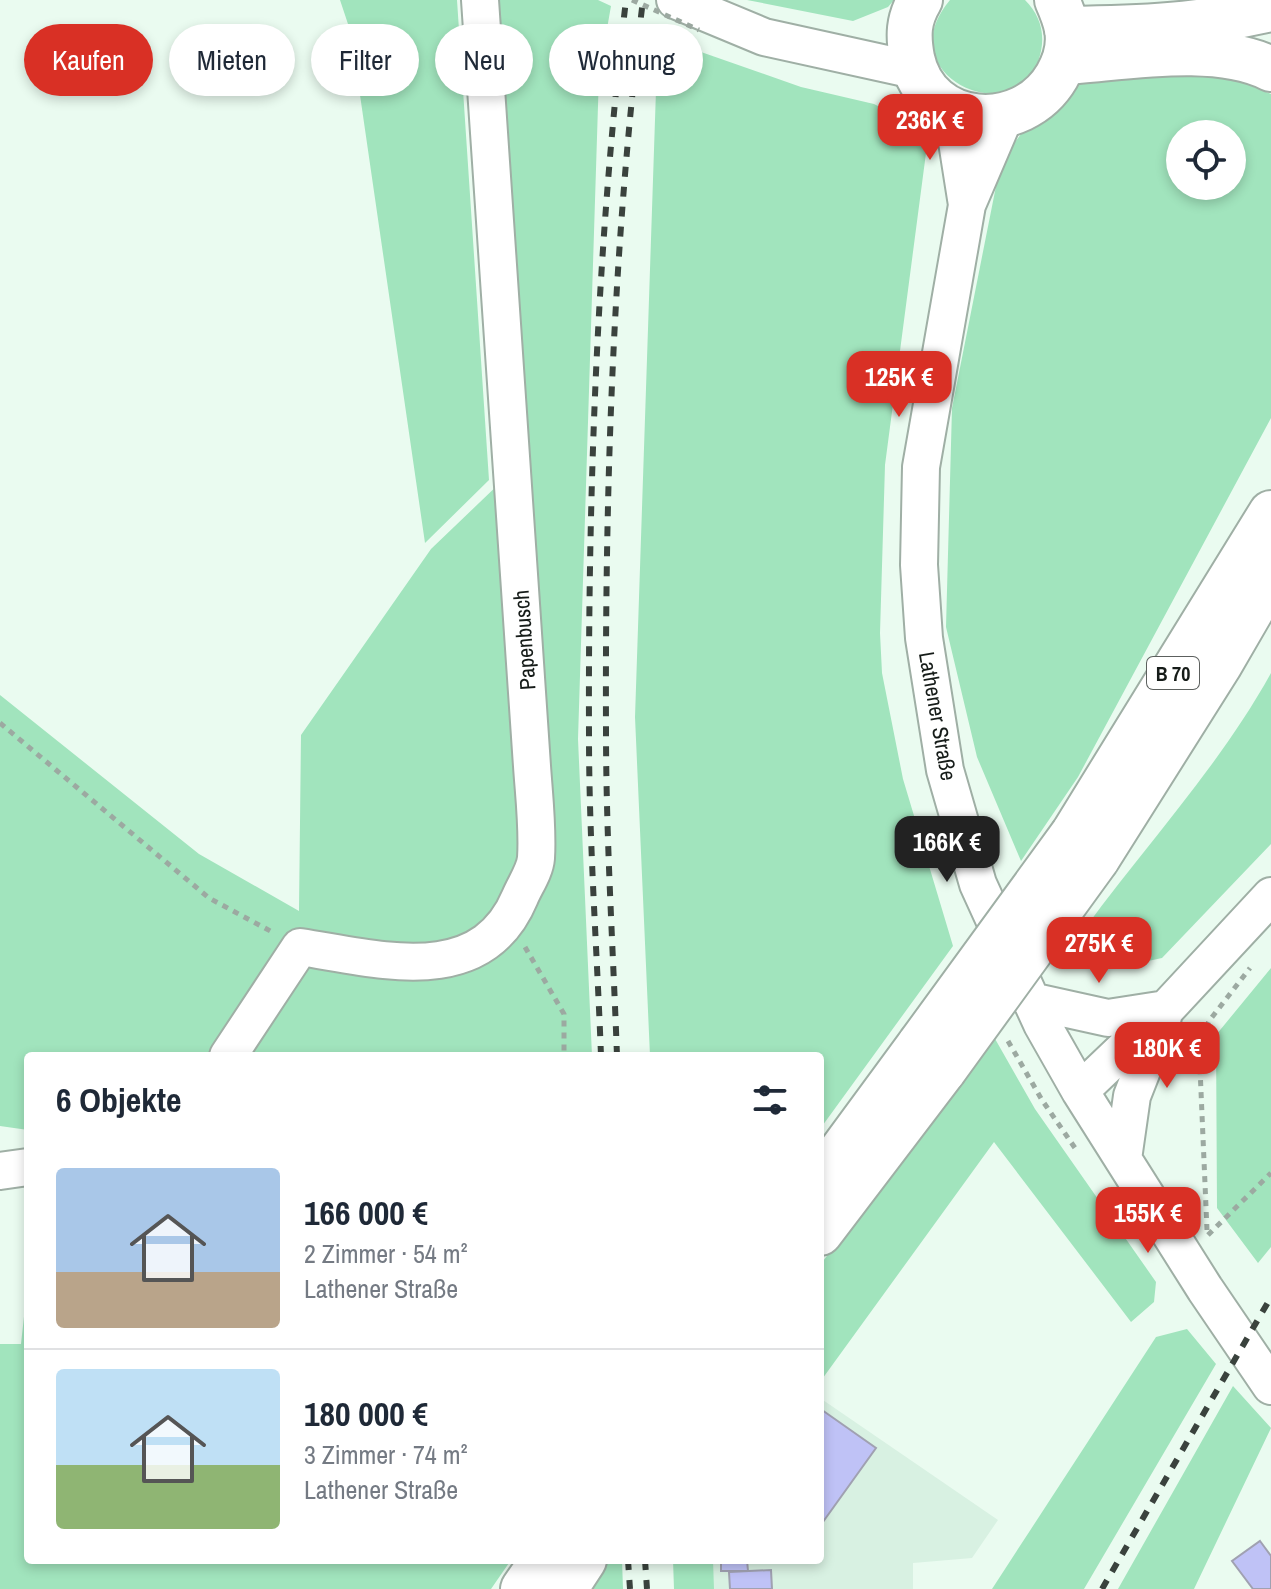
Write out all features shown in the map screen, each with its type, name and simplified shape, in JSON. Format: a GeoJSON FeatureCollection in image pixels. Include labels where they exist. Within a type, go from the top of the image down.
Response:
{"type":"FeatureCollection","features":[{"type":"Feature","properties":{"kind":"main road"},"geometry":{"type":"LineString","coordinates":[[1063,30],[1160,28],[1214,22],[1271,9]]}},
{"type":"Feature","properties":{"kind":"main road"},"geometry":{"type":"LineString","coordinates":[[1063,30],[1201,54],[1243,58],[1271,69]]}},
{"type":"Feature","properties":{"kind":"main road"},"geometry":{"type":"LineString","coordinates":[[914,36],[930,94],[952,110],[979,117],[1005,116],[1028,108],[1048,91],[1063,30]]}},
{"type":"Feature","properties":{"kind":"main road","name":"B 70"},"geometry":{"type":"LineString","coordinates":[[1085,846],[1271,513]]}},
{"type":"Feature","properties":{"kind":"main road","name":"B 70"},"geometry":{"type":"LineString","coordinates":[[824,1227],[932,1057],[1220,664],[1271,576]]}},
{"type":"Feature","properties":{"kind":"main road","name":"B 70"},"geometry":{"type":"LineString","coordinates":[[824,1176],[932,1057]]}},
{"type":"Feature","properties":{"kind":"main road"},"geometry":{"type":"LineString","coordinates":[[523,1589],[540,1564]]}},
{"type":"Feature","properties":{"kind":"main road"},"geometry":{"type":"LineString","coordinates":[[565,1589],[581,1564]]}},
{"type":"Feature","properties":{"kind":"street","name":"Papenbusch"},"geometry":{"type":"LineString","coordinates":[[300,947],[398,962],[454,959],[486,944],[510,922],[536,860],[480,0]]}},
{"type":"Feature","properties":{"kind":"street"},"geometry":{"type":"LineString","coordinates":[[691,14],[797,46],[914,36]]}},
{"type":"Feature","properties":{"kind":"street","name":"Lathener Straße"},"geometry":{"type":"LineString","coordinates":[[952,110],[967,205]]}},
{"type":"Feature","properties":{"kind":"street","name":"Lathener Straße"},"geometry":{"type":"LineString","coordinates":[[1005,116],[967,205],[921,467],[919,565],[924,638],[945,770],[978,884],[1031,1001],[1080,1091],[1205,1289],[1271,1386]]}},
{"type":"Feature","properties":{"kind":"street"},"geometry":{"type":"LineString","coordinates":[[1080,1091],[1166,1009],[1271,896]]}},
{"type":"Feature","properties":{"kind":"street"},"geometry":{"type":"LineString","coordinates":[[231,1052],[300,947]]}},
{"type":"Feature","properties":{"kind":"street"},"geometry":{"type":"LineString","coordinates":[[1031,1001],[1108,1018],[1166,1009]]}},
{"type":"Feature","properties":{"kind":"street"},"geometry":{"type":"LineString","coordinates":[[1123,1159],[1132,1096],[1166,1009]]}},
{"type":"Feature","properties":{"kind":"street"},"geometry":{"type":"LineString","coordinates":[[0,1171],[24,1168]]}},
{"type":"Feature","properties":{"kind":"path"},"geometry":{"type":"LineString","coordinates":[[632,0],[691,14]]}},
{"type":"Feature","properties":{"kind":"path"},"geometry":{"type":"LineString","coordinates":[[0,723],[209,898],[300,947]]}},
{"type":"Feature","properties":{"kind":"path"},"geometry":{"type":"LineString","coordinates":[[510,922],[564,1014],[564,1052]]}},
{"type":"Feature","properties":{"kind":"path"},"geometry":{"type":"LineString","coordinates":[[1253,965],[1209,1021],[1199,1045],[1208,1235],[1271,1173]]}},
{"type":"Feature","properties":{"kind":"shaded area"},"geometry":{"type":"Polygon","coordinates":[[[824,1401],[998,1520],[972,1558],[913,1563],[913,1589],[713,1589],[712,1564],[824,1564],[824,1401]]]}},
{"type":"Feature","properties":{"kind":"green space"},"geometry":{"type":"Polygon","coordinates":[[[340,0],[457,0],[459,24],[435,24],[435,96],[463,96],[489,480],[425,543],[360,96],[419,96],[419,24],[348,24],[340,0]]]}},
{"type":"Feature","properties":{"kind":"green space"},"geometry":{"type":"Polygon","coordinates":[[[491,0],[598,0],[611,6],[608,24],[549,24],[549,96],[598,96],[578,739],[592,1052],[24,1052],[24,1129],[0,1126],[0,695],[199,854],[299,911],[301,735],[431,549],[526,458],[517,260],[501,96],[533,96],[533,24],[493,24],[491,0]]]}},
{"type":"Feature","properties":{"kind":"green space"},"geometry":{"type":"Polygon","coordinates":[[[747,0],[894,0],[888,7],[853,21],[747,0]]]}},
{"type":"Feature","properties":{"kind":"green space"},"geometry":{"type":"Polygon","coordinates":[[[950,0],[1025,0],[1037,17],[1042,37],[1041,51],[1030,77],[1010,90],[987,93],[964,87],[945,73],[934,53],[934,28],[950,0]]]}},
{"type":"Feature","properties":{"kind":"green space"},"geometry":{"type":"Polygon","coordinates":[[[703,53],[801,87],[874,104],[900,117],[920,138],[926,153],[885,465],[880,633],[882,673],[903,779],[953,946],[824,1123],[824,1052],[650,1052],[635,717],[656,96],[703,96],[703,53]]]}},
{"type":"Feature","properties":{"kind":"green space"},"geometry":{"type":"Polygon","coordinates":[[[1213,70],[1271,94],[1271,418],[1078,777],[1021,861],[977,757],[946,627],[952,408],[1001,161],[1021,134],[1050,117],[1072,87],[1105,71],[1213,70]]]}},
{"type":"Feature","properties":{"kind":"green space"},"geometry":{"type":"Polygon","coordinates":[[[1271,673],[1271,844],[1162,958],[1116,968],[1066,955],[1224,747],[1271,673]]]}},
{"type":"Feature","properties":{"kind":"green space"},"geometry":{"type":"Polygon","coordinates":[[[1271,968],[1271,1247],[1258,1263],[1217,1208],[1216,1035],[1271,968]]]}},
{"type":"Feature","properties":{"kind":"green space"},"geometry":{"type":"Polygon","coordinates":[[[994,1037],[1035,1109],[1156,1282],[1154,1302],[1131,1322],[994,1142],[824,1376],[824,1260],[994,1037]]]}},
{"type":"Feature","properties":{"kind":"green space"},"geometry":{"type":"Polygon","coordinates":[[[24,1317],[24,1564],[508,1564],[491,1589],[0,1589],[0,1344],[21,1344],[24,1317]]]}},
{"type":"Feature","properties":{"kind":"green space"},"geometry":{"type":"Polygon","coordinates":[[[1187,1329],[1216,1364],[1084,1589],[992,1589],[1156,1337],[1187,1329]]]}},
{"type":"Feature","properties":{"kind":"green space"},"geometry":{"type":"Polygon","coordinates":[[[1233,1386],[1271,1428],[1194,1589],[1118,1589],[1233,1386]]]}},
{"type":"Feature","properties":{"kind":"green space"},"geometry":{"type":"Polygon","coordinates":[[[604,1564],[622,1564],[623,1589],[588,1589],[604,1564]]]}},
{"type":"Feature","properties":{"kind":"green space"},"geometry":{"type":"Polygon","coordinates":[[[673,1564],[713,1564],[714,1589],[674,1589],[673,1564]]]}},
{"type":"Feature","properties":{"kind":"building"},"geometry":{"type":"Polygon","coordinates":[[[824,1411],[876,1448],[824,1520],[824,1411]]]}},
{"type":"Feature","properties":{"kind":"building"},"geometry":{"type":"Polygon","coordinates":[[[1260,1541],[1271,1556],[1271,1589],[1253,1589],[1232,1561],[1260,1541]]]}},
{"type":"Feature","properties":{"kind":"building"},"geometry":{"type":"Polygon","coordinates":[[[721,1564],[747,1564],[748,1571],[721,1571],[721,1564]]]}},
{"type":"Feature","properties":{"kind":"building"},"geometry":{"type":"Polygon","coordinates":[[[771,1570],[772,1589],[730,1589],[729,1572],[771,1570]]]}},
{"type":"Feature","properties":{"kind":"railway"},"geometry":{"type":"LineString","coordinates":[[601,1052],[589,776],[590,552],[601,275],[626,0]]}},
{"type":"Feature","properties":{"kind":"railway"},"geometry":{"type":"LineString","coordinates":[[617,1052],[606,771],[609,456],[624,182],[643,0]]}},
{"type":"Feature","properties":{"kind":"railway"},"geometry":{"type":"LineString","coordinates":[[1102,1589],[1271,1297]]}},
{"type":"Feature","properties":{"kind":"railway"},"geometry":{"type":"LineString","coordinates":[[628,1564],[630,1589]]}},
{"type":"Feature","properties":{"kind":"railway"},"geometry":{"type":"LineString","coordinates":[[645,1564],[647,1589]]}}]}
